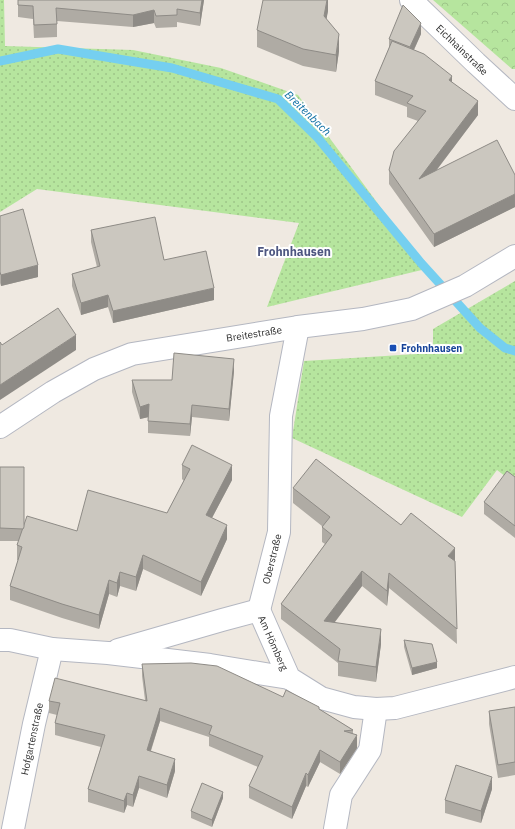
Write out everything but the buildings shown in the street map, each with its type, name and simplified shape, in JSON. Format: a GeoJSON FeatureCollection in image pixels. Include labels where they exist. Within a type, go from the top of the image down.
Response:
{"type":"FeatureCollection","features":[{"type":"Feature","properties":{"kind":"street","name":"Eichhainstraße"},"geometry":{"type":"LineString","coordinates":[[411,0],[515,99]]}},
{"type":"Feature","properties":{"kind":"street","name":"Breitestraße"},"geometry":{"type":"LineString","coordinates":[[0,427],[53,392],[94,369],[132,354],[298,327],[363,319],[412,309],[465,286],[515,256]]}},
{"type":"Feature","properties":{"kind":"street","name":"Oberstraße"},"geometry":{"type":"LineString","coordinates":[[259,610],[279,532],[281,416],[298,327]]}},
{"type":"Feature","properties":{"kind":"street"},"geometry":{"type":"LineString","coordinates":[[108,653],[259,610]]}},
{"type":"Feature","properties":{"kind":"street","name":"Am Hömberg"},"geometry":{"type":"LineString","coordinates":[[259,610],[289,678],[321,698],[354,707],[376,709],[395,708],[515,677]]}},
{"type":"Feature","properties":{"kind":"street"},"geometry":{"type":"LineString","coordinates":[[0,640],[10,640],[52,649],[108,653],[210,665],[289,678]]}},
{"type":"Feature","properties":{"kind":"street","name":"Hofgartenstraße"},"geometry":{"type":"LineString","coordinates":[[13,829],[34,724],[52,649]]}},
{"type":"Feature","properties":{"kind":"street"},"geometry":{"type":"LineString","coordinates":[[335,829],[341,795],[370,750],[376,709]]}},
{"type":"Feature","properties":{"kind":"green space"},"geometry":{"type":"Polygon","coordinates":[[[0,0],[4,0],[5,46],[133,50],[221,68],[298,95],[426,269],[267,307],[299,223],[37,189],[0,212],[0,0]]]}},
{"type":"Feature","properties":{"kind":"green space"},"geometry":{"type":"Polygon","coordinates":[[[433,0],[515,0],[515,69],[512,69],[433,0]]]}},
{"type":"Feature","properties":{"kind":"green space"},"geometry":{"type":"Polygon","coordinates":[[[515,281],[515,484],[497,470],[462,517],[292,438],[304,361],[433,353],[433,329],[515,281]]]}},
{"type":"Feature","properties":{"kind":"waterway","name":"Breitenbach"},"geometry":{"type":"LineString","coordinates":[[0,61],[58,49],[172,68],[278,99],[317,137],[421,263],[480,328],[505,348],[515,351]]}},
{"type":"Feature","properties":{"kind":"place","name":"Frohnhausen"},"geometry":{"type":"Point","coordinates":[393,348]}},
{"type":"Feature","properties":{"kind":"district","name":"Frohnhausen"},"geometry":{"type":"Point","coordinates":[294,251]}}]}
